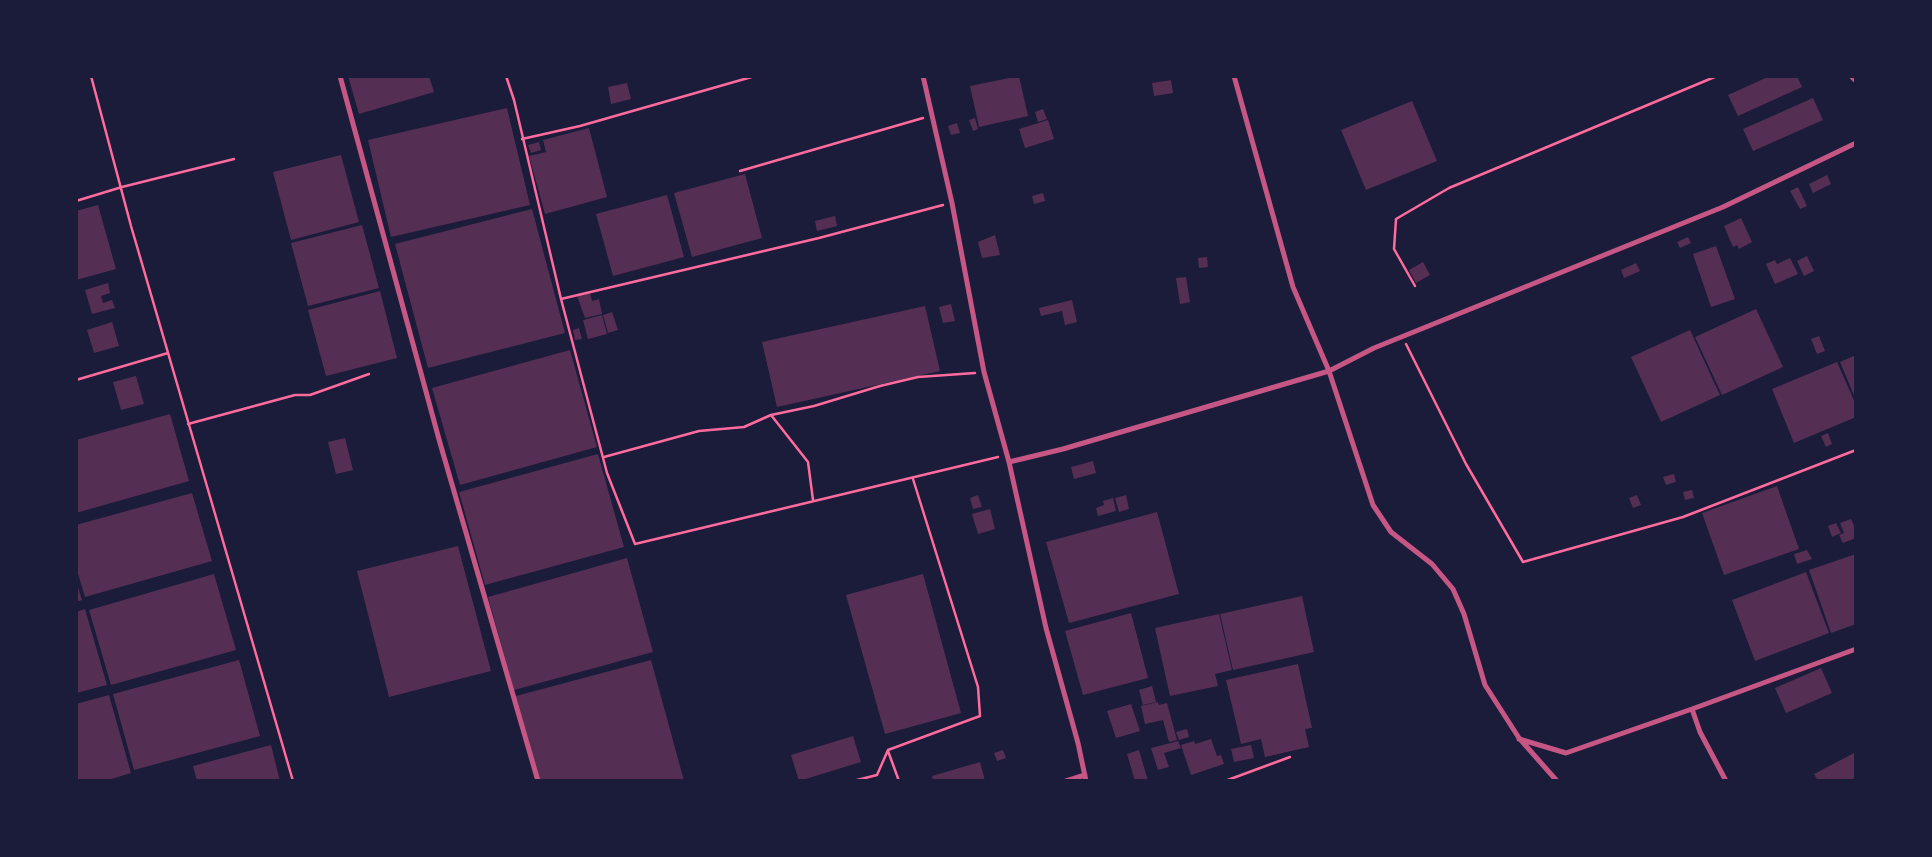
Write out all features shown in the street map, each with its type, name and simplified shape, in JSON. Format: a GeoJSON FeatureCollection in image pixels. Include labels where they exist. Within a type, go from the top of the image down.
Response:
{"type":"FeatureCollection","features":[{"type":"Feature","properties":{"kind":"street"},"geometry":{"type":"LineString","coordinates":[[340,76],[440,443],[538,781]]}},
{"type":"Feature","properties":{"kind":"street"},"geometry":{"type":"LineString","coordinates":[[923,76],[952,203],[984,372],[1009,462],[1046,628],[1078,743],[1085,778],[1066,781]]}},
{"type":"Feature","properties":{"kind":"street"},"geometry":{"type":"LineString","coordinates":[[1234,76],[1293,287],[1329,371],[1373,505],[1391,532],[1432,564],[1452,589],[1464,614],[1485,685],[1519,738],[1557,781]]}},
{"type":"Feature","properties":{"kind":"street"},"geometry":{"type":"LineString","coordinates":[[1853,76],[1856,79]]}},
{"type":"Feature","properties":{"kind":"street"},"geometry":{"type":"LineString","coordinates":[[1009,462],[1064,449],[1329,371],[1374,348],[1723,207],[1856,143]]}},
{"type":"Feature","properties":{"kind":"street"},"geometry":{"type":"LineString","coordinates":[[1519,738],[1566,753],[1856,649]]}},
{"type":"Feature","properties":{"kind":"street"},"geometry":{"type":"LineString","coordinates":[[1692,709],[1700,732],[1726,781]]}},
{"type":"Feature","properties":{"kind":"path"},"geometry":{"type":"LineString","coordinates":[[91,76],[188,424],[293,781]]}},
{"type":"Feature","properties":{"kind":"path"},"geometry":{"type":"LineString","coordinates":[[506,76],[514,100],[561,299],[607,473],[636,544],[895,480],[913,479],[1007,455]]}},
{"type":"Feature","properties":{"kind":"path"},"geometry":{"type":"LineString","coordinates":[[522,139],[580,126],[755,76]]}},
{"type":"Feature","properties":{"kind":"path"},"geometry":{"type":"LineString","coordinates":[[1415,286],[1394,248],[1396,219],[1464,181],[1717,76]]}},
{"type":"Feature","properties":{"kind":"path"},"geometry":{"type":"LineString","coordinates":[[740,171],[931,116]]}},
{"type":"Feature","properties":{"kind":"path"},"geometry":{"type":"LineString","coordinates":[[76,201],[122,187],[234,159]]}},
{"type":"Feature","properties":{"kind":"path"},"geometry":{"type":"LineString","coordinates":[[561,299],[818,238],[952,203]]}},
{"type":"Feature","properties":{"kind":"path"},"geometry":{"type":"LineString","coordinates":[[1402,338],[1466,464],[1523,562],[1683,517],[1856,450]]}},
{"type":"Feature","properties":{"kind":"path"},"geometry":{"type":"LineString","coordinates":[[76,380],[168,353]]}},
{"type":"Feature","properties":{"kind":"path"},"geometry":{"type":"LineString","coordinates":[[604,457],[699,431],[744,427],[771,415],[814,406],[880,386],[918,377],[984,372]]}},
{"type":"Feature","properties":{"kind":"path"},"geometry":{"type":"LineString","coordinates":[[188,424],[295,395],[310,395],[369,374]]}},
{"type":"Feature","properties":{"kind":"path"},"geometry":{"type":"LineString","coordinates":[[771,415],[808,462],[813,500]]}},
{"type":"Feature","properties":{"kind":"path"},"geometry":{"type":"LineString","coordinates":[[853,781],[877,775],[888,750],[980,716],[978,688],[913,479]]}},
{"type":"Feature","properties":{"kind":"path"},"geometry":{"type":"LineString","coordinates":[[888,750],[899,781]]}},
{"type":"Feature","properties":{"kind":"path"},"geometry":{"type":"LineString","coordinates":[[1224,781],[1290,757]]}},
{"type":"Feature","properties":{"kind":"building"},"geometry":{"type":"Polygon","coordinates":[[[348,76],[429,76],[434,92],[359,114],[348,76]]]}},
{"type":"Feature","properties":{"kind":"building"},"geometry":{"type":"Polygon","coordinates":[[[1019,76],[1028,116],[979,127],[970,86],[1019,76]]]}},
{"type":"Feature","properties":{"kind":"building"},"geometry":{"type":"Polygon","coordinates":[[[1770,76],[1797,76],[1802,87],[1738,116],[1728,95],[1770,76]]]}},
{"type":"Feature","properties":{"kind":"building"},"geometry":{"type":"Polygon","coordinates":[[[1171,80],[1173,93],[1154,96],[1152,83],[1171,80]]]}},
{"type":"Feature","properties":{"kind":"building"},"geometry":{"type":"Polygon","coordinates":[[[627,83],[631,99],[611,104],[608,87],[627,83]]]}},
{"type":"Feature","properties":{"kind":"building"},"geometry":{"type":"Polygon","coordinates":[[[1813,98],[1823,120],[1753,151],[1743,129],[1813,98]]]}},
{"type":"Feature","properties":{"kind":"building"},"geometry":{"type":"Polygon","coordinates":[[[1412,101],[1437,161],[1366,190],[1341,130],[1412,101]]]}},
{"type":"Feature","properties":{"kind":"building"},"geometry":{"type":"Polygon","coordinates":[[[507,108],[530,205],[391,237],[368,140],[507,108]]]}},
{"type":"Feature","properties":{"kind":"building"},"geometry":{"type":"Polygon","coordinates":[[[1043,109],[1047,119],[1038,122],[1035,112],[1043,109]]]}},
{"type":"Feature","properties":{"kind":"building"},"geometry":{"type":"Polygon","coordinates":[[[975,118],[978,129],[973,131],[969,120],[975,118]]]}},
{"type":"Feature","properties":{"kind":"building"},"geometry":{"type":"Polygon","coordinates":[[[1048,120],[1054,139],[1025,148],[1019,129],[1048,120]]]}},
{"type":"Feature","properties":{"kind":"building"},"geometry":{"type":"Polygon","coordinates":[[[957,123],[960,133],[951,135],[948,126],[957,123]]]}},
{"type":"Feature","properties":{"kind":"building"},"geometry":{"type":"Polygon","coordinates":[[[589,128],[607,197],[545,214],[529,156],[546,152],[543,140],[589,128]]]}},
{"type":"Feature","properties":{"kind":"building"},"geometry":{"type":"Polygon","coordinates":[[[539,142],[541,150],[531,153],[528,145],[539,142]]]}},
{"type":"Feature","properties":{"kind":"building"},"geometry":{"type":"Polygon","coordinates":[[[341,155],[359,222],[291,240],[273,172],[341,155]]]}},
{"type":"Feature","properties":{"kind":"building"},"geometry":{"type":"Polygon","coordinates":[[[745,174],[762,238],[692,257],[674,193],[745,174]]]}},
{"type":"Feature","properties":{"kind":"building"},"geometry":{"type":"Polygon","coordinates":[[[1827,175],[1831,184],[1813,193],[1809,184],[1827,175]]]}},
{"type":"Feature","properties":{"kind":"building"},"geometry":{"type":"Polygon","coordinates":[[[1798,187],[1807,206],[1800,209],[1790,191],[1798,187]]]}},
{"type":"Feature","properties":{"kind":"building"},"geometry":{"type":"Polygon","coordinates":[[[1043,193],[1045,201],[1034,204],[1032,196],[1043,193]]]}},
{"type":"Feature","properties":{"kind":"building"},"geometry":{"type":"Polygon","coordinates":[[[667,195],[684,257],[613,276],[596,214],[667,195]]]}},
{"type":"Feature","properties":{"kind":"building"},"geometry":{"type":"Polygon","coordinates":[[[98,205],[116,269],[76,280],[76,211],[98,205]]]}},
{"type":"Feature","properties":{"kind":"building"},"geometry":{"type":"Polygon","coordinates":[[[532,209],[565,333],[428,368],[395,244],[532,209]]]}},
{"type":"Feature","properties":{"kind":"building"},"geometry":{"type":"Polygon","coordinates":[[[835,216],[837,226],[817,231],[815,221],[835,216]]]}},
{"type":"Feature","properties":{"kind":"building"},"geometry":{"type":"Polygon","coordinates":[[[1741,218],[1752,242],[1739,249],[1737,245],[1733,247],[1724,226],[1741,218]]]}},
{"type":"Feature","properties":{"kind":"building"},"geometry":{"type":"Polygon","coordinates":[[[362,225],[379,288],[308,306],[291,243],[362,225]]]}},
{"type":"Feature","properties":{"kind":"building"},"geometry":{"type":"Polygon","coordinates":[[[995,235],[1000,255],[982,258],[978,242],[995,235]]]}},
{"type":"Feature","properties":{"kind":"building"},"geometry":{"type":"Polygon","coordinates":[[[1688,237],[1691,243],[1680,248],[1677,242],[1688,237]]]}},
{"type":"Feature","properties":{"kind":"building"},"geometry":{"type":"Polygon","coordinates":[[[1716,246],[1735,299],[1711,307],[1693,254],[1716,246]]]}},
{"type":"Feature","properties":{"kind":"building"},"geometry":{"type":"Polygon","coordinates":[[[1807,256],[1814,271],[1804,276],[1797,261],[1807,256]]]}},
{"type":"Feature","properties":{"kind":"building"},"geometry":{"type":"Polygon","coordinates":[[[1207,257],[1208,267],[1199,268],[1198,258],[1207,257]]]}},
{"type":"Feature","properties":{"kind":"building"},"geometry":{"type":"Polygon","coordinates":[[[1790,258],[1798,274],[1775,284],[1766,264],[1775,260],[1777,264],[1790,258]]]}},
{"type":"Feature","properties":{"kind":"building"},"geometry":{"type":"Polygon","coordinates":[[[1423,262],[1430,275],[1416,283],[1409,270],[1423,262]]]}},
{"type":"Feature","properties":{"kind":"building"},"geometry":{"type":"Polygon","coordinates":[[[1636,263],[1640,271],[1624,278],[1621,270],[1636,263]]]}},
{"type":"Feature","properties":{"kind":"building"},"geometry":{"type":"Polygon","coordinates":[[[1186,277],[1190,302],[1180,304],[1176,278],[1186,277]]]}},
{"type":"Feature","properties":{"kind":"building"},"geometry":{"type":"Polygon","coordinates":[[[108,283],[110,293],[101,296],[103,303],[112,300],[115,308],[92,314],[85,290],[108,283]]]}},
{"type":"Feature","properties":{"kind":"building"},"geometry":{"type":"Polygon","coordinates":[[[380,291],[397,358],[326,376],[308,310],[380,291]]]}},
{"type":"Feature","properties":{"kind":"building"},"geometry":{"type":"Polygon","coordinates":[[[590,293],[592,301],[599,299],[602,314],[585,318],[577,296],[590,293]]]}},
{"type":"Feature","properties":{"kind":"building"},"geometry":{"type":"Polygon","coordinates":[[[1072,300],[1077,322],[1065,325],[1062,311],[1041,316],[1039,308],[1072,300]]]}},
{"type":"Feature","properties":{"kind":"building"},"geometry":{"type":"Polygon","coordinates":[[[951,304],[955,321],[943,323],[939,307],[951,304]]]}},
{"type":"Feature","properties":{"kind":"building"},"geometry":{"type":"Polygon","coordinates":[[[925,306],[940,371],[777,407],[762,342],[925,306]]]}},
{"type":"Feature","properties":{"kind":"building"},"geometry":{"type":"Polygon","coordinates":[[[1756,309],[1783,367],[1722,395],[1695,337],[1756,309]]]}},
{"type":"Feature","properties":{"kind":"building"},"geometry":{"type":"Polygon","coordinates":[[[612,312],[618,330],[608,333],[603,315],[612,312]]]}},
{"type":"Feature","properties":{"kind":"building"},"geometry":{"type":"Polygon","coordinates":[[[602,315],[607,334],[588,339],[583,320],[602,315]]]}},
{"type":"Feature","properties":{"kind":"building"},"geometry":{"type":"Polygon","coordinates":[[[112,322],[119,346],[94,353],[87,330],[112,322]]]}},
{"type":"Feature","properties":{"kind":"building"},"geometry":{"type":"Polygon","coordinates":[[[579,328],[582,339],[575,340],[573,330],[579,328]]]}},
{"type":"Feature","properties":{"kind":"building"},"geometry":{"type":"Polygon","coordinates":[[[1690,330],[1720,395],[1661,422],[1631,357],[1690,330]]]}},
{"type":"Feature","properties":{"kind":"building"},"geometry":{"type":"Polygon","coordinates":[[[1819,336],[1825,351],[1817,354],[1811,339],[1819,336]]]}},
{"type":"Feature","properties":{"kind":"building"},"geometry":{"type":"Polygon","coordinates":[[[570,350],[597,447],[460,485],[432,388],[570,350]]]}},
{"type":"Feature","properties":{"kind":"building"},"geometry":{"type":"Polygon","coordinates":[[[1856,355],[1856,400],[1840,362],[1856,355]]]}},
{"type":"Feature","properties":{"kind":"building"},"geometry":{"type":"Polygon","coordinates":[[[1837,362],[1856,405],[1856,417],[1794,443],[1772,389],[1837,362]]]}},
{"type":"Feature","properties":{"kind":"building"},"geometry":{"type":"Polygon","coordinates":[[[136,376],[144,404],[121,410],[113,382],[136,376]]]}},
{"type":"Feature","properties":{"kind":"building"},"geometry":{"type":"Polygon","coordinates":[[[170,414],[189,481],[76,513],[76,440],[170,414]]]}},
{"type":"Feature","properties":{"kind":"building"},"geometry":{"type":"Polygon","coordinates":[[[1828,433],[1832,444],[1826,447],[1821,436],[1828,433]]]}},
{"type":"Feature","properties":{"kind":"building"},"geometry":{"type":"Polygon","coordinates":[[[345,438],[353,470],[336,474],[328,442],[345,438]]]}},
{"type":"Feature","properties":{"kind":"building"},"geometry":{"type":"Polygon","coordinates":[[[598,454],[624,547],[485,585],[459,492],[598,454]]]}},
{"type":"Feature","properties":{"kind":"building"},"geometry":{"type":"Polygon","coordinates":[[[1093,461],[1096,473],[1074,479],[1071,467],[1093,461]]]}},
{"type":"Feature","properties":{"kind":"building"},"geometry":{"type":"Polygon","coordinates":[[[1674,474],[1676,482],[1666,485],[1663,477],[1674,474]]]}},
{"type":"Feature","properties":{"kind":"building"},"geometry":{"type":"Polygon","coordinates":[[[1777,486],[1799,549],[1724,575],[1702,513],[1777,486]]]}},
{"type":"Feature","properties":{"kind":"building"},"geometry":{"type":"Polygon","coordinates":[[[1692,490],[1694,498],[1685,500],[1683,492],[1692,490]]]}},
{"type":"Feature","properties":{"kind":"building"},"geometry":{"type":"Polygon","coordinates":[[[192,493],[212,561],[85,597],[76,567],[76,525],[192,493]]]}},
{"type":"Feature","properties":{"kind":"building"},"geometry":{"type":"Polygon","coordinates":[[[978,495],[982,507],[973,509],[970,498],[978,495]]]}},
{"type":"Feature","properties":{"kind":"building"},"geometry":{"type":"Polygon","coordinates":[[[1126,495],[1129,509],[1119,512],[1115,498],[1126,495]]]}},
{"type":"Feature","properties":{"kind":"building"},"geometry":{"type":"Polygon","coordinates":[[[1637,495],[1641,505],[1633,508],[1629,498],[1637,495]]]}},
{"type":"Feature","properties":{"kind":"building"},"geometry":{"type":"Polygon","coordinates":[[[1113,498],[1116,511],[1098,516],[1096,508],[1104,505],[1103,501],[1113,498]]]}},
{"type":"Feature","properties":{"kind":"building"},"geometry":{"type":"Polygon","coordinates":[[[990,509],[995,529],[978,534],[972,514],[990,509]]]}},
{"type":"Feature","properties":{"kind":"building"},"geometry":{"type":"Polygon","coordinates":[[[1157,512],[1179,594],[1069,623],[1046,542],[1157,512]]]}},
{"type":"Feature","properties":{"kind":"building"},"geometry":{"type":"Polygon","coordinates":[[[1851,519],[1856,530],[1856,538],[1843,543],[1839,535],[1844,533],[1840,523],[1851,519]]]}},
{"type":"Feature","properties":{"kind":"building"},"geometry":{"type":"Polygon","coordinates":[[[1836,523],[1841,533],[1832,537],[1828,526],[1836,523]]]}},
{"type":"Feature","properties":{"kind":"building"},"geometry":{"type":"Polygon","coordinates":[[[458,546],[491,671],[389,697],[357,571],[458,546]]]}},
{"type":"Feature","properties":{"kind":"building"},"geometry":{"type":"Polygon","coordinates":[[[1807,550],[1812,559],[1797,564],[1794,554],[1807,550]]]}},
{"type":"Feature","properties":{"kind":"building"},"geometry":{"type":"Polygon","coordinates":[[[1856,554],[1856,624],[1831,633],[1809,570],[1856,554]]]}},
{"type":"Feature","properties":{"kind":"building"},"geometry":{"type":"Polygon","coordinates":[[[627,558],[653,652],[514,690],[488,597],[627,558]]]}},
{"type":"Feature","properties":{"kind":"building"},"geometry":{"type":"Polygon","coordinates":[[[1806,572],[1829,633],[1755,661],[1732,600],[1806,572]]]}},
{"type":"Feature","properties":{"kind":"building"},"geometry":{"type":"Polygon","coordinates":[[[214,574],[236,650],[111,685],[89,610],[214,574]]]}},
{"type":"Feature","properties":{"kind":"building"},"geometry":{"type":"Polygon","coordinates":[[[923,574],[961,713],[885,734],[846,595],[923,574]]]}},
{"type":"Feature","properties":{"kind":"building"},"geometry":{"type":"Polygon","coordinates":[[[76,581],[82,600],[76,602],[76,581]]]}},
{"type":"Feature","properties":{"kind":"building"},"geometry":{"type":"Polygon","coordinates":[[[1302,596],[1314,652],[1233,670],[1220,614],[1302,596]]]}},
{"type":"Feature","properties":{"kind":"building"},"geometry":{"type":"Polygon","coordinates":[[[85,609],[107,685],[76,693],[76,612],[85,609]]]}},
{"type":"Feature","properties":{"kind":"building"},"geometry":{"type":"Polygon","coordinates":[[[1131,613],[1148,678],[1083,695],[1065,631],[1131,613]]]}},
{"type":"Feature","properties":{"kind":"building"},"geometry":{"type":"Polygon","coordinates":[[[1219,614],[1232,670],[1215,674],[1218,686],[1170,696],[1155,628],[1219,614]]]}},
{"type":"Feature","properties":{"kind":"building"},"geometry":{"type":"Polygon","coordinates":[[[239,660],[260,736],[134,770],[113,694],[239,660]]]}},
{"type":"Feature","properties":{"kind":"building"},"geometry":{"type":"Polygon","coordinates":[[[651,660],[684,781],[540,781],[516,696],[651,660]]]}},
{"type":"Feature","properties":{"kind":"building"},"geometry":{"type":"Polygon","coordinates":[[[1298,664],[1312,728],[1305,729],[1309,747],[1265,757],[1261,739],[1241,744],[1226,680],[1298,664]]]}},
{"type":"Feature","properties":{"kind":"building"},"geometry":{"type":"Polygon","coordinates":[[[1821,668],[1832,693],[1786,713],[1775,688],[1821,668]]]}},
{"type":"Feature","properties":{"kind":"building"},"geometry":{"type":"Polygon","coordinates":[[[1152,686],[1156,702],[1143,705],[1139,690],[1152,686]]]}},
{"type":"Feature","properties":{"kind":"building"},"geometry":{"type":"Polygon","coordinates":[[[109,695],[131,773],[105,781],[76,781],[76,704],[109,695]]]}},
{"type":"Feature","properties":{"kind":"building"},"geometry":{"type":"Polygon","coordinates":[[[1158,702],[1159,705],[1167,703],[1177,740],[1169,742],[1163,720],[1145,724],[1141,706],[1158,702]]]}},
{"type":"Feature","properties":{"kind":"building"},"geometry":{"type":"Polygon","coordinates":[[[1131,704],[1140,731],[1116,738],[1107,711],[1131,704]]]}},
{"type":"Feature","properties":{"kind":"building"},"geometry":{"type":"Polygon","coordinates":[[[1187,729],[1189,737],[1179,740],[1176,732],[1187,729]]]}},
{"type":"Feature","properties":{"kind":"building"},"geometry":{"type":"Polygon","coordinates":[[[853,736],[861,762],[799,781],[791,755],[853,736]]]}},
{"type":"Feature","properties":{"kind":"building"},"geometry":{"type":"Polygon","coordinates":[[[1211,739],[1217,756],[1221,755],[1224,764],[1191,775],[1181,745],[1194,741],[1195,744],[1211,739]]]}},
{"type":"Feature","properties":{"kind":"building"},"geometry":{"type":"Polygon","coordinates":[[[1178,741],[1181,748],[1164,753],[1169,767],[1158,770],[1151,748],[1178,741]]]}},
{"type":"Feature","properties":{"kind":"building"},"geometry":{"type":"Polygon","coordinates":[[[271,745],[280,781],[197,781],[193,766],[271,745]]]}},
{"type":"Feature","properties":{"kind":"building"},"geometry":{"type":"Polygon","coordinates":[[[1251,745],[1254,758],[1234,762],[1231,749],[1251,745]]]}},
{"type":"Feature","properties":{"kind":"building"},"geometry":{"type":"Polygon","coordinates":[[[1003,750],[1006,758],[997,761],[994,753],[1003,750]]]}},
{"type":"Feature","properties":{"kind":"building"},"geometry":{"type":"Polygon","coordinates":[[[1139,750],[1148,781],[1135,781],[1127,754],[1139,750]]]}},
{"type":"Feature","properties":{"kind":"building"},"geometry":{"type":"Polygon","coordinates":[[[1856,752],[1856,777],[1849,781],[1818,781],[1814,774],[1856,752]]]}},
{"type":"Feature","properties":{"kind":"building"},"geometry":{"type":"Polygon","coordinates":[[[980,762],[985,781],[933,781],[932,776],[980,762]]]}}]}
